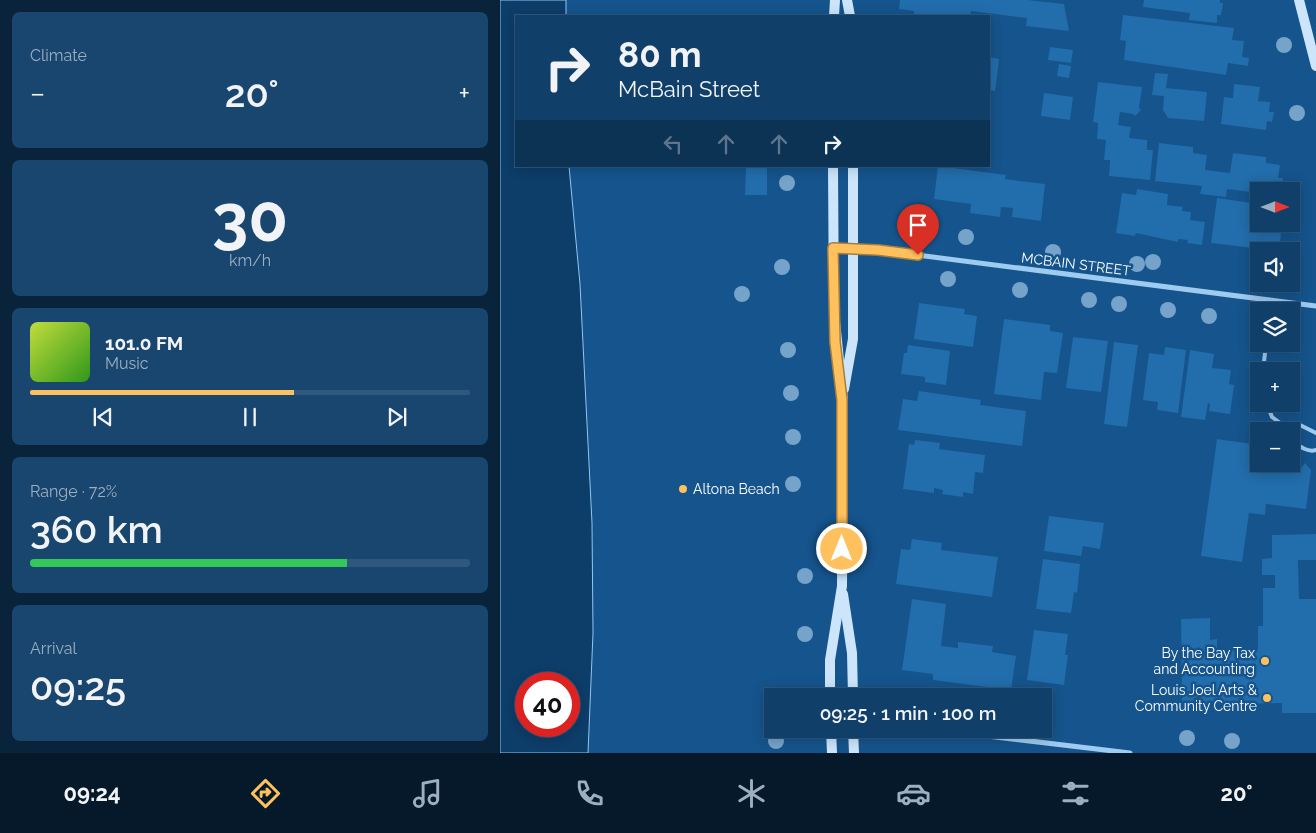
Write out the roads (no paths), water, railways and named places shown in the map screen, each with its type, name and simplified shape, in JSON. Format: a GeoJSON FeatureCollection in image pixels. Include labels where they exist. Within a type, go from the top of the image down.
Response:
{"type":"FeatureCollection","features":[{"type":"Feature","properties":{"kind":"street"},"geometry":{"type":"LineString","coordinates":[[834,15],[835,0]]}},
{"type":"Feature","properties":{"kind":"street"},"geometry":{"type":"LineString","coordinates":[[847,0],[850,15]]}},
{"type":"Feature","properties":{"kind":"street"},"geometry":{"type":"LineString","coordinates":[[1299,0],[1316,66]]}},
{"type":"Feature","properties":{"kind":"street"},"geometry":{"type":"LineString","coordinates":[[833,167],[835,342],[842,400],[842,586],[852,653],[853,688]]}},
{"type":"Feature","properties":{"kind":"street"},"geometry":{"type":"LineString","coordinates":[[842,400],[853,339],[853,167]]}},
{"type":"Feature","properties":{"kind":"street","name":"MCBAIN STREET"},"geometry":{"type":"LineString","coordinates":[[833,248],[878,250],[1316,306]]}},
{"type":"Feature","properties":{"kind":"street"},"geometry":{"type":"LineString","coordinates":[[830,688],[830,660],[842,586]]}},
{"type":"Feature","properties":{"kind":"street"},"geometry":{"type":"LineString","coordinates":[[831,738],[832,753]]}},
{"type":"Feature","properties":{"kind":"street"},"geometry":{"type":"LineString","coordinates":[[853,738],[854,753]]}},
{"type":"Feature","properties":{"kind":"street"},"geometry":{"type":"LineString","coordinates":[[1004,738],[1130,753]]}},
{"type":"Feature","properties":{"kind":"lane"},"geometry":{"type":"LineString","coordinates":[[1271,412],[1272,416],[1279,422]]}},
{"type":"Feature","properties":{"kind":"lane"},"geometry":{"type":"LineString","coordinates":[[1300,425],[1316,433]]}},
{"type":"Feature","properties":{"kind":"lane"},"geometry":{"type":"LineString","coordinates":[[1300,447],[1312,451],[1316,450]]}},
{"type":"Feature","properties":{"kind":"water"},"geometry":{"type":"Polygon","coordinates":[[[500,0],[566,0],[566,15],[515,15],[515,167],[569,167],[580,284],[592,523],[593,633],[588,753],[500,753],[500,0]]]}},
{"type":"Feature","properties":{"kind":"place","name":"Altona Beach"},"geometry":{"type":"Point","coordinates":[683,489]}},
{"type":"Feature","properties":{"kind":"place","name":"By the Bay Tax and Accounting"},"geometry":{"type":"Point","coordinates":[1265,661]}},
{"type":"Feature","properties":{"kind":"place","name":"Louis Joel Arts & Community Centre"},"geometry":{"type":"Point","coordinates":[1267,698]}}]}
